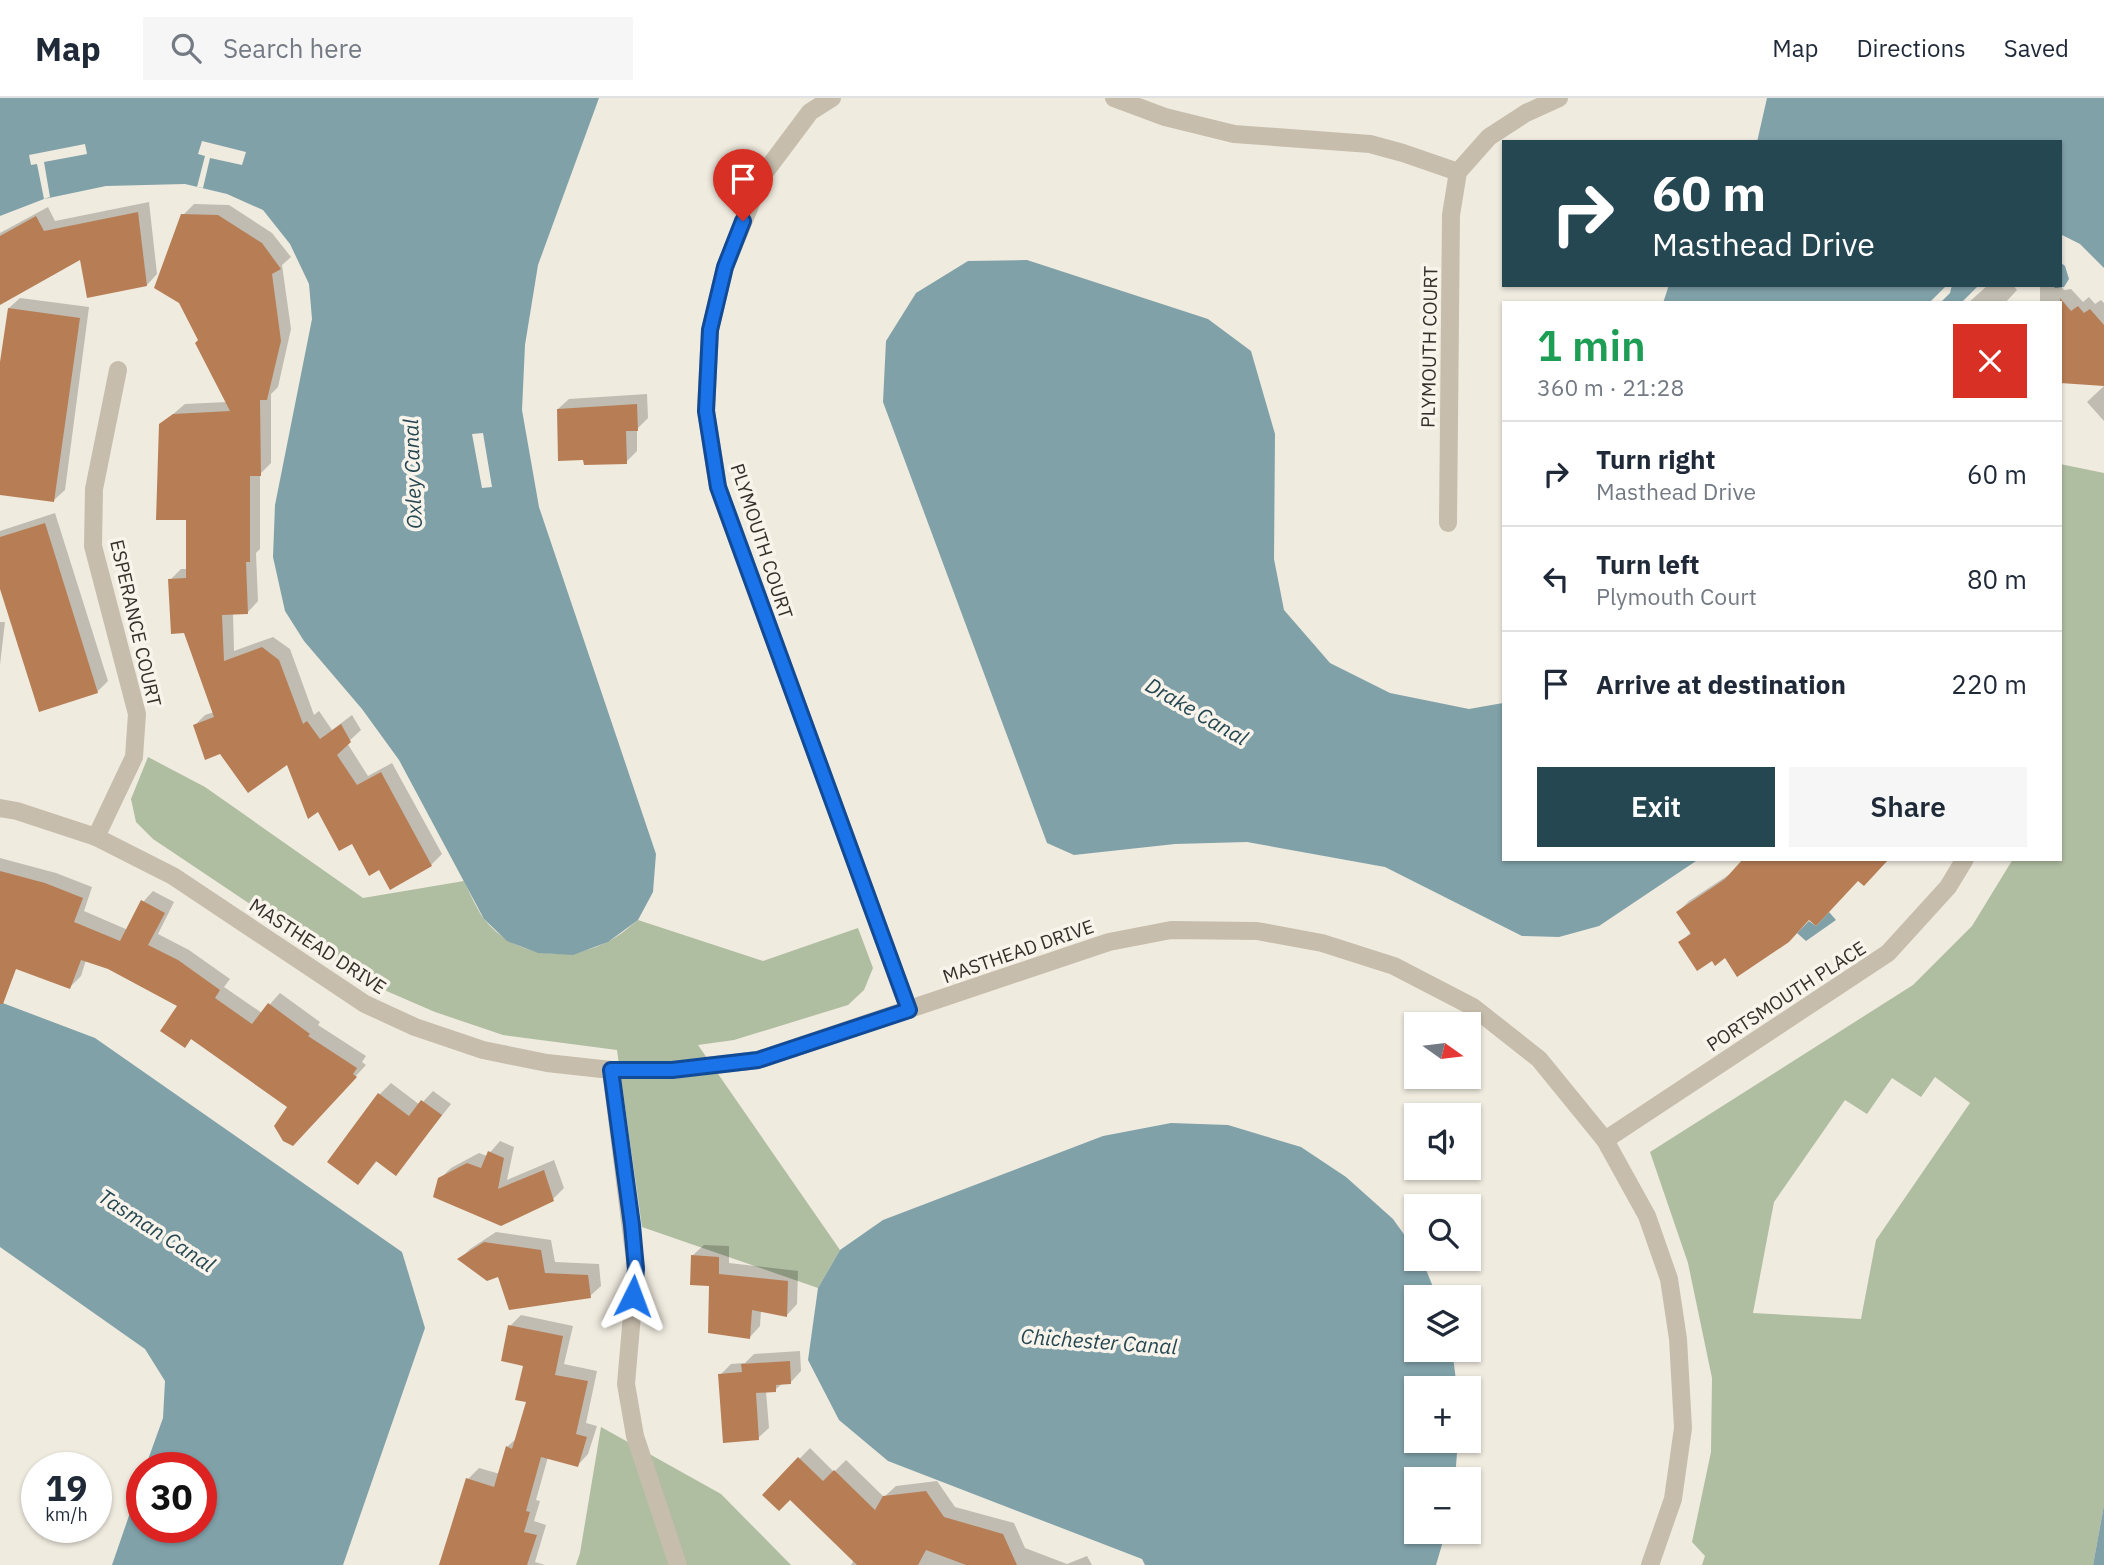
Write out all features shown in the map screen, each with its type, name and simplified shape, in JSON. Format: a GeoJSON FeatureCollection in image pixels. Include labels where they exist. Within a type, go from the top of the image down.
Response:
{"type":"FeatureCollection","features":[{"type":"Feature","properties":{"kind":"street","name":"PLYMOUTH COURT"},"geometry":{"type":"LineString","coordinates":[[832,98],[810,112],[762,176],[743,221],[725,267],[710,330],[706,411],[718,487],[909,1010]]}},
{"type":"Feature","properties":{"kind":"street"},"geometry":{"type":"LineString","coordinates":[[1114,98],[1165,117],[1234,134],[1370,144],[1458,172],[1489,137],[1526,113],[1559,98]]}},
{"type":"Feature","properties":{"kind":"street","name":"PLYMOUTH COURT"},"geometry":{"type":"LineString","coordinates":[[1448,523],[1451,215],[1458,172]]}},
{"type":"Feature","properties":{"kind":"street","name":"ESPERANCE COURT"},"geometry":{"type":"LineString","coordinates":[[96,836],[134,757],[138,714],[93,546],[94,489],[118,370]]}},
{"type":"Feature","properties":{"kind":"street","name":"MASTHEAD DRIVE"},"geometry":{"type":"LineString","coordinates":[[0,808],[96,836],[173,876],[365,1004],[415,1027],[482,1050],[547,1063],[611,1070],[672,1070],[758,1060],[1109,942],[1171,930],[1257,932],[1322,943],[1394,967],[1473,1007],[1539,1059],[1605,1140],[1647,1216],[1669,1279],[1678,1339],[1683,1427],[1673,1499],[1650,1565]]}},
{"type":"Feature","properties":{"kind":"street","name":"PORTSMOUTH PLACE"},"geometry":{"type":"LineString","coordinates":[[1605,1140],[1888,953],[1948,887],[1964,861]]}},
{"type":"Feature","properties":{"kind":"street"},"geometry":{"type":"LineString","coordinates":[[611,1070],[636,1269],[626,1384],[635,1436],[678,1565]]}},
{"type":"Feature","properties":{"kind":"green space"},"geometry":{"type":"Polygon","coordinates":[[[2062,464],[2104,473],[2104,1505],[2093,1565],[1702,1565],[1705,1556],[1692,1542],[1711,1452],[1712,1378],[1688,1263],[1650,1152],[1913,985],[1972,926],[2012,861],[2062,861],[2062,464]],[[1935,1077],[1921,1097],[1892,1078],[1867,1114],[1845,1100],[1774,1202],[1753,1313],[1861,1319],[1876,1240],[1970,1103],[1935,1077]]]}},
{"type":"Feature","properties":{"kind":"green space"},"geometry":{"type":"Polygon","coordinates":[[[148,757],[205,787],[363,898],[464,881],[481,915],[496,932],[525,949],[541,953],[575,953],[591,949],[615,938],[638,920],[763,961],[858,928],[873,968],[864,990],[848,1005],[734,1040],[698,1045],[840,1250],[818,1288],[642,1227],[617,1050],[503,1035],[435,1012],[368,983],[153,839],[136,822],[131,799],[148,757]]]}},
{"type":"Feature","properties":{"kind":"green space"},"geometry":{"type":"Polygon","coordinates":[[[601,1427],[721,1494],[791,1565],[576,1565],[601,1427]]]}},
{"type":"Feature","properties":{"kind":"water","name":"Oxley Canal"},"geometry":{"type":"Polygon","coordinates":[[[0,98],[599,98],[538,265],[525,345],[522,410],[539,507],[656,854],[653,892],[638,920],[608,942],[573,955],[538,953],[507,941],[484,919],[399,760],[362,709],[304,641],[285,611],[273,557],[275,505],[312,319],[309,284],[290,244],[263,210],[227,194],[185,184],[106,186],[44,199],[0,216],[0,98]]]}},
{"type":"Feature","properties":{"kind":"water"},"geometry":{"type":"Polygon","coordinates":[[[1767,98],[2104,98],[2104,268],[2080,244],[2062,235],[2062,140],[1757,140],[1767,98]]]}},
{"type":"Feature","properties":{"kind":"water","name":"Drake Canal"},"geometry":{"type":"Polygon","coordinates":[[[1027,260],[1208,319],[1251,351],[1275,434],[1274,559],[1284,610],[1330,663],[1390,693],[1469,709],[1502,703],[1502,861],[1696,861],[1599,926],[1559,937],[1522,936],[1385,867],[1247,842],[1175,844],[1074,855],[1047,843],[883,402],[886,341],[916,293],[968,261],[1027,260]]]}},
{"type":"Feature","properties":{"kind":"water"},"geometry":{"type":"Polygon","coordinates":[[[2062,264],[2069,279],[2064,287],[2055,288],[2062,287],[2062,264]]]}},
{"type":"Feature","properties":{"kind":"water"},"geometry":{"type":"Polygon","coordinates":[[[1668,287],[1945,287],[1931,301],[1664,301],[1668,287]]]}},
{"type":"Feature","properties":{"kind":"water"},"geometry":{"type":"Polygon","coordinates":[[[1952,287],[1977,287],[1963,301],[1942,301],[1950,293],[1952,287]]]}},
{"type":"Feature","properties":{"kind":"water"},"geometry":{"type":"Polygon","coordinates":[[[1829,912],[1836,920],[1806,941],[1797,933],[1809,921],[1816,926],[1829,912]]]}},
{"type":"Feature","properties":{"kind":"water","name":"Tasman Canal"},"geometry":{"type":"Polygon","coordinates":[[[0,1002],[95,1038],[402,1252],[425,1328],[343,1565],[112,1565],[126,1524],[126,1543],[217,1543],[217,1452],[151,1452],[163,1418],[165,1381],[145,1349],[0,1247],[0,1002]]]}},
{"type":"Feature","properties":{"kind":"water","name":"Chichester Canal"},"geometry":{"type":"Polygon","coordinates":[[[1171,1123],[1228,1125],[1301,1147],[1346,1177],[1393,1219],[1404,1234],[1404,1271],[1426,1271],[1432,1285],[1404,1285],[1404,1362],[1454,1362],[1455,1376],[1404,1376],[1404,1453],[1457,1453],[1456,1467],[1404,1467],[1404,1544],[1442,1544],[1436,1565],[1145,1565],[1142,1559],[888,1461],[839,1420],[808,1360],[818,1288],[840,1250],[883,1220],[1103,1136],[1171,1123]]]}},
{"type":"Feature","properties":{"kind":"water"},"geometry":{"type":"Polygon","coordinates":[[[2104,1505],[2104,1565],[2093,1565],[2104,1505]]]}},
{"type":"Feature","properties":{"kind":"pier"},"geometry":{"type":"Polygon","coordinates":[[[202,141],[246,152],[242,165],[210,158],[203,188],[197,187],[205,156],[198,154],[202,141]]]}},
{"type":"Feature","properties":{"kind":"pier"},"geometry":{"type":"Polygon","coordinates":[[[85,144],[87,154],[44,162],[50,197],[44,199],[37,164],[31,165],[29,155],[85,144]]]}},
{"type":"Feature","properties":{"kind":"pier"},"geometry":{"type":"Polygon","coordinates":[[[483,433],[492,487],[482,488],[472,434],[483,433]]]}},
{"type":"Feature","properties":{"kind":"building"},"geometry":{"type":"Polygon","coordinates":[[[138,212],[147,286],[87,298],[80,260],[0,305],[0,236],[36,216],[44,231],[138,212]]]}},
{"type":"Feature","properties":{"kind":"building"},"geometry":{"type":"Polygon","coordinates":[[[181,214],[218,215],[262,243],[281,269],[272,274],[281,341],[267,400],[260,400],[261,476],[250,476],[250,562],[246,562],[248,614],[222,615],[224,661],[262,647],[279,660],[303,724],[307,721],[320,739],[341,724],[351,742],[337,755],[357,785],[381,772],[432,866],[390,890],[379,870],[369,876],[352,844],[339,851],[318,812],[308,819],[287,765],[248,793],[220,754],[205,760],[193,725],[214,717],[184,633],[171,634],[168,579],[186,578],[186,520],[156,520],[159,424],[173,414],[230,411],[195,343],[198,340],[179,303],[154,288],[181,214]]]}},
{"type":"Feature","properties":{"kind":"building"},"geometry":{"type":"Polygon","coordinates":[[[2060,298],[2071,311],[2078,306],[2084,313],[2090,309],[2104,325],[2104,386],[2062,383],[2060,298]]]}},
{"type":"Feature","properties":{"kind":"building"},"geometry":{"type":"Polygon","coordinates":[[[8,308],[80,318],[54,502],[0,495],[0,362],[8,308]]]}},
{"type":"Feature","properties":{"kind":"building"},"geometry":{"type":"Polygon","coordinates":[[[637,404],[638,431],[626,431],[627,464],[584,465],[583,460],[558,461],[557,409],[637,404]]]}},
{"type":"Feature","properties":{"kind":"building"},"geometry":{"type":"Polygon","coordinates":[[[45,523],[98,693],[39,712],[0,589],[0,537],[45,523]]]}},
{"type":"Feature","properties":{"kind":"building"},"geometry":{"type":"Polygon","coordinates":[[[1741,861],[1887,861],[1864,886],[1858,881],[1816,926],[1809,920],[1789,942],[1737,977],[1725,958],[1715,966],[1712,961],[1697,971],[1678,942],[1691,934],[1676,912],[1725,879],[1741,861]]]}},
{"type":"Feature","properties":{"kind":"building"},"geometry":{"type":"Polygon","coordinates":[[[0,871],[45,883],[83,898],[74,922],[120,941],[141,900],[165,913],[148,945],[178,960],[220,990],[215,998],[252,1024],[268,1003],[310,1034],[308,1036],[357,1068],[353,1074],[357,1077],[293,1146],[283,1141],[274,1126],[287,1107],[191,1039],[185,1048],[160,1031],[177,1006],[108,969],[81,960],[70,989],[16,969],[3,1004],[0,1004],[0,871]]]}},
{"type":"Feature","properties":{"kind":"building"},"geometry":{"type":"Polygon","coordinates":[[[378,1093],[409,1116],[421,1100],[442,1115],[396,1176],[376,1161],[358,1185],[327,1162],[378,1093]]]}},
{"type":"Feature","properties":{"kind":"building"},"geometry":{"type":"Polygon","coordinates":[[[488,1151],[504,1158],[498,1189],[544,1170],[554,1201],[501,1226],[433,1197],[438,1178],[467,1163],[481,1168],[488,1151]]]}},
{"type":"Feature","properties":{"kind":"building"},"geometry":{"type":"Polygon","coordinates":[[[484,1242],[541,1250],[545,1273],[588,1275],[591,1298],[509,1310],[498,1277],[487,1281],[457,1259],[484,1242]]]}},
{"type":"Feature","properties":{"kind":"building"},"geometry":{"type":"Polygon","coordinates":[[[691,1255],[719,1257],[719,1274],[788,1281],[787,1317],[752,1310],[750,1339],[708,1333],[709,1286],[690,1285],[691,1255]]]}},
{"type":"Feature","properties":{"kind":"building"},"geometry":{"type":"Polygon","coordinates":[[[508,1325],[563,1336],[555,1375],[588,1381],[576,1434],[587,1437],[578,1467],[541,1457],[526,1511],[530,1512],[524,1532],[537,1535],[527,1565],[439,1565],[466,1478],[494,1487],[506,1446],[512,1449],[526,1402],[515,1400],[523,1366],[501,1361],[508,1325]]]}},
{"type":"Feature","properties":{"kind":"building"},"geometry":{"type":"Polygon","coordinates":[[[790,1361],[791,1384],[776,1385],[776,1392],[756,1393],[759,1440],[723,1443],[718,1374],[742,1372],[741,1364],[790,1361]]]}},
{"type":"Feature","properties":{"kind":"building"},"geometry":{"type":"Polygon","coordinates":[[[798,1457],[823,1481],[834,1470],[875,1510],[883,1496],[926,1491],[944,1517],[1003,1534],[1017,1565],[966,1565],[926,1550],[918,1565],[857,1565],[790,1500],[779,1511],[762,1495],[798,1457]]]}},
{"type":"Feature","properties":{"kind":"route"},"geometry":{"type":"LineString","coordinates":[[633,1296],[636,1269],[632,1225],[611,1070],[672,1070],[758,1060],[909,1010],[718,487],[706,411],[710,330],[725,267],[743,221]]}}]}
